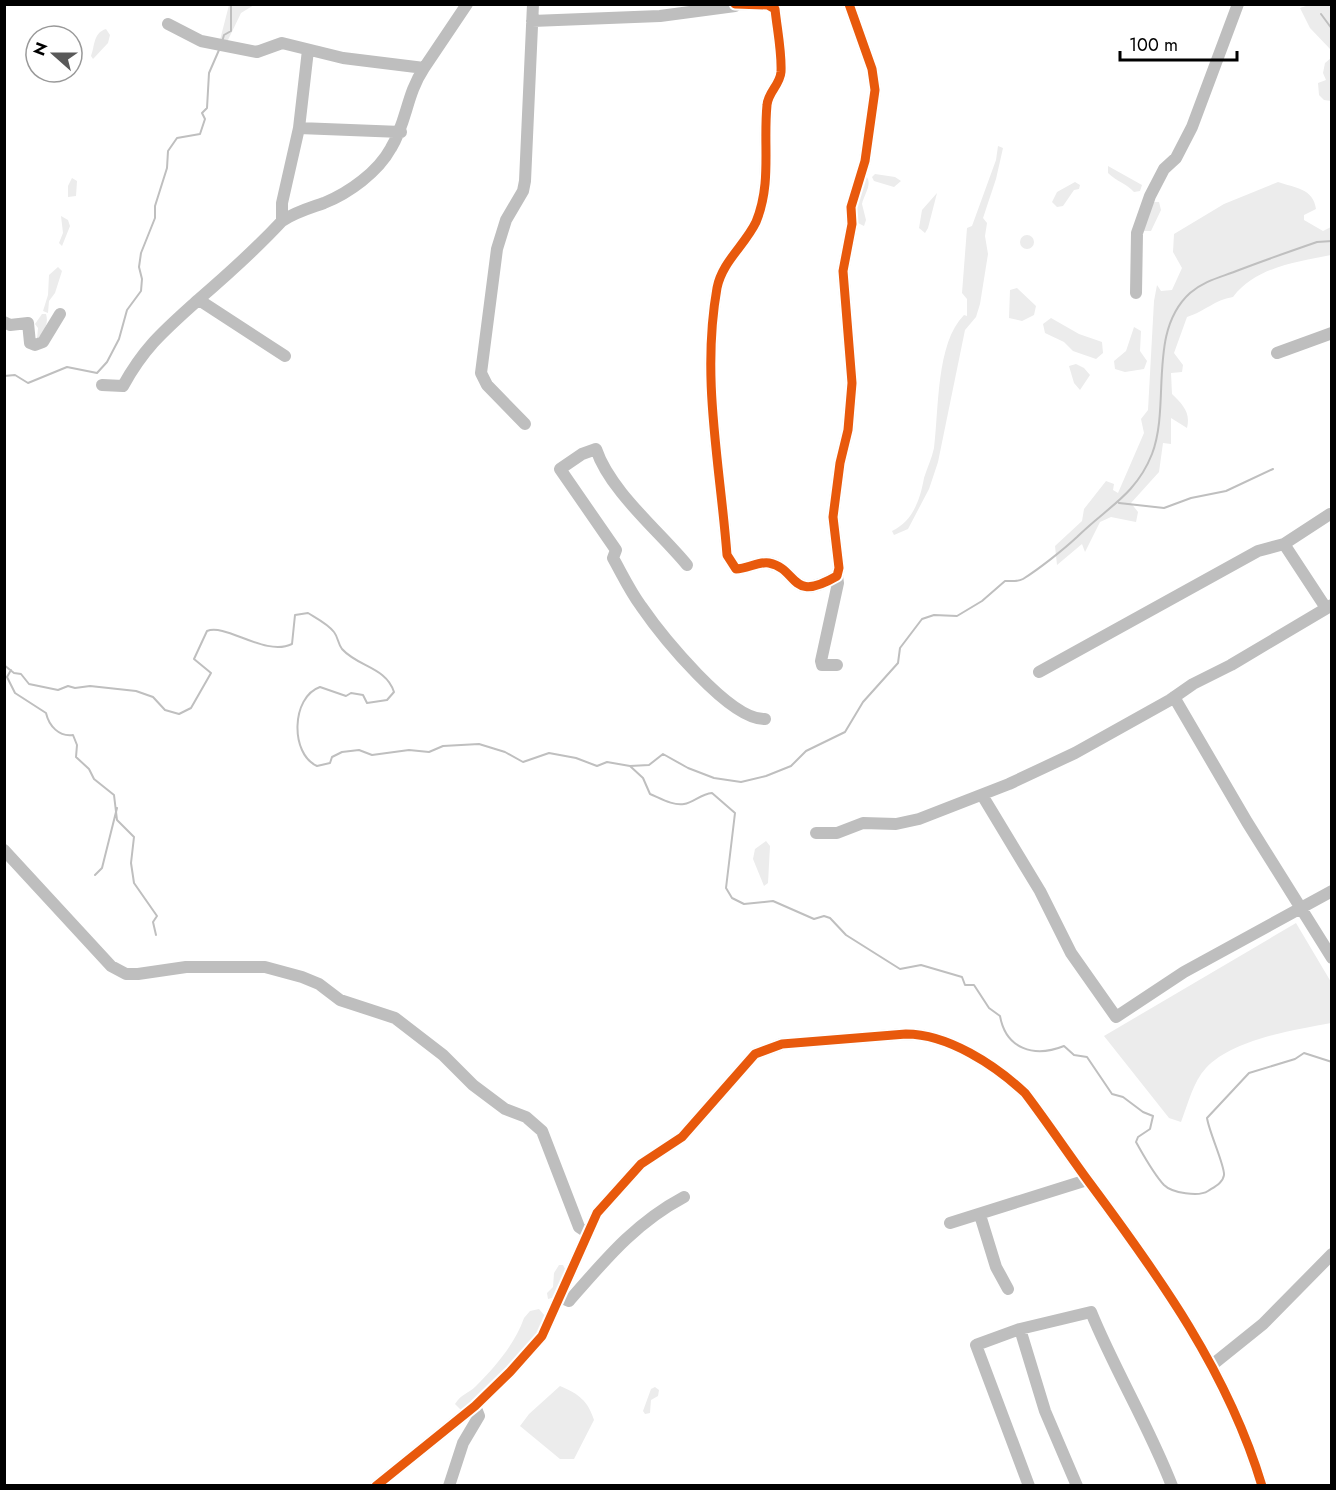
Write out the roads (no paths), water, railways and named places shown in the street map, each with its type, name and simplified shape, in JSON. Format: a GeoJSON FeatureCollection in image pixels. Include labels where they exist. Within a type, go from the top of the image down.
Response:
{"type":"FeatureCollection","features":[{"type":"Feature","properties":{"kind":"street"},"geometry":{"type":"LineString","coordinates":[[102,385],[123,386],[142,354],[163,329],[199,300],[282,221],[327,202],[373,171],[390,152],[401,132],[412,85],[467,4]]}},
{"type":"Feature","properties":{"kind":"street"},"geometry":{"type":"LineString","coordinates":[[525,424],[487,385],[480,373],[497,249],[506,220],[523,191],[525,181],[533,4]]}},
{"type":"Feature","properties":{"kind":"street"},"geometry":{"type":"LineString","coordinates":[[837,665],[822,665],[821,661],[838,583],[839,568],[833,517],[848,430],[852,383],[843,271],[852,224],[851,207],[866,162],[875,90],[872,69],[849,4]]}},
{"type":"Feature","properties":{"kind":"street"},"geometry":{"type":"LineString","coordinates":[[1136,293],[1137,233],[1150,196],[1164,170],[1176,158],[1192,127],[1238,4]]}},
{"type":"Feature","properties":{"kind":"street"},"geometry":{"type":"LineString","coordinates":[[532,21],[615,10],[669,15],[735,5],[768,5],[775,9],[781,72],[776,86],[769,94],[767,106],[767,170],[762,203],[747,239],[723,271],[713,318],[709,362],[710,398],[727,555],[736,569],[766,562],[775,564],[800,585],[824,584],[837,576]]}},
{"type":"Feature","properties":{"kind":"street"},"geometry":{"type":"LineString","coordinates":[[168,24],[208,42],[257,52],[282,43],[343,58],[424,68]]}},
{"type":"Feature","properties":{"kind":"street"},"geometry":{"type":"LineString","coordinates":[[282,221],[282,203],[299,128],[308,50]]}},
{"type":"Feature","properties":{"kind":"street"},"geometry":{"type":"LineString","coordinates":[[299,128],[401,132]]}},
{"type":"Feature","properties":{"kind":"street"},"geometry":{"type":"LineString","coordinates":[[199,300],[285,356]]}},
{"type":"Feature","properties":{"kind":"street"},"geometry":{"type":"LineString","coordinates":[[4,322],[10,325],[28,323],[30,343],[35,345],[43,342],[60,315]]}},
{"type":"Feature","properties":{"kind":"street"},"geometry":{"type":"LineString","coordinates":[[1277,353],[1332,333]]}},
{"type":"Feature","properties":{"kind":"street"},"geometry":{"type":"LineString","coordinates":[[687,566],[663,535],[650,526],[601,464],[596,449],[582,454],[560,469],[616,550],[613,558],[641,606],[667,638],[733,708],[755,719],[765,719]]}},
{"type":"Feature","properties":{"kind":"street"},"geometry":{"type":"LineString","coordinates":[[1039,672],[1258,551],[1284,544],[1330,514]]}},
{"type":"Feature","properties":{"kind":"street"},"geometry":{"type":"LineString","coordinates":[[816,833],[837,833],[863,823],[896,824],[944,812],[1075,753],[1329,606],[1284,544]]}},
{"type":"Feature","properties":{"kind":"street"},"geometry":{"type":"LineString","coordinates":[[1174,697],[1299,908],[1332,958]]}},
{"type":"Feature","properties":{"kind":"street"},"geometry":{"type":"LineString","coordinates":[[982,795],[1040,891],[1071,952],[1116,1017],[1184,972],[1332,891]]}},
{"type":"Feature","properties":{"kind":"street"},"geometry":{"type":"LineString","coordinates":[[4,850],[111,966],[126,974],[186,967],[264,967],[302,977],[319,984],[340,1000],[395,1018],[443,1055],[481,1091],[505,1109],[526,1118],[542,1131],[579,1227],[588,1233]]}},
{"type":"Feature","properties":{"kind":"street"},"geometry":{"type":"LineString","coordinates":[[376,1485],[475,1406],[542,1336],[597,1213],[641,1164],[682,1137],[755,1054],[782,1044],[919,1034],[962,1050],[1011,1080],[1025,1093],[1134,1243],[1212,1365],[1233,1408],[1262,1485]]}},
{"type":"Feature","properties":{"kind":"street"},"geometry":{"type":"LineString","coordinates":[[950,1223],[1088,1180]]}},
{"type":"Feature","properties":{"kind":"street"},"geometry":{"type":"LineString","coordinates":[[560,1297],[569,1301],[627,1235],[661,1209],[684,1197]]}},
{"type":"Feature","properties":{"kind":"street"},"geometry":{"type":"LineString","coordinates":[[980,1215],[996,1267],[1008,1289]]}},
{"type":"Feature","properties":{"kind":"street"},"geometry":{"type":"LineString","coordinates":[[1212,1365],[1272,1316],[1332,1254]]}},
{"type":"Feature","properties":{"kind":"street"},"geometry":{"type":"LineString","coordinates":[[1029,1485],[976,1345],[1020,1329],[1091,1312],[1107,1351],[1155,1441],[1172,1485]]}},
{"type":"Feature","properties":{"kind":"street"},"geometry":{"type":"LineString","coordinates":[[1020,1329],[1045,1411],[1077,1485]]}},
{"type":"Feature","properties":{"kind":"street"},"geometry":{"type":"LineString","coordinates":[[449,1485],[463,1443],[479,1416],[475,1406]]}},
{"type":"Feature","properties":{"kind":"waterway"},"geometry":{"type":"LineString","coordinates":[[222,42],[224,35],[231,31],[231,4]]}},
{"type":"Feature","properties":{"kind":"waterway"},"geometry":{"type":"LineString","coordinates":[[1321,14],[1332,29]]}},
{"type":"Feature","properties":{"kind":"waterway"},"geometry":{"type":"LineString","coordinates":[[4,376],[15,375],[28,383],[67,367],[97,373],[107,362],[119,339],[127,310],[141,291],[142,279],[139,267],[141,253],[155,218],[155,206],[167,168],[168,151],[177,138],[200,134],[205,119],[202,113],[207,108],[209,73],[219,50]]}},
{"type":"Feature","properties":{"kind":"waterway"},"geometry":{"type":"LineString","coordinates":[[4,665],[14,673],[21,674],[29,684],[58,690],[68,686],[75,688],[90,686],[136,691],[153,697],[165,710],[179,714],[191,708],[211,673],[194,659],[207,631],[224,631],[258,643],[281,647],[292,644],[295,615],[308,613],[331,629],[348,655],[385,677],[394,692],[387,700],[367,703],[363,695],[351,693],[346,696],[320,687],[310,693],[299,713],[298,738],[308,760],[317,766],[330,763],[332,757],[342,752],[359,750],[372,755],[409,750],[429,752],[443,746],[479,744],[505,752],[523,762],[549,753],[576,758],[597,766],[607,762],[630,766],[649,765],[663,754],[688,768],[714,778],[741,782],[766,776],[791,766],[806,751],[845,732],[863,702],[898,663],[900,648],[922,619],[934,615],[957,616],[982,601],[1005,581],[1023,579],[1065,548],[1129,491],[1138,480],[1152,454],[1160,413],[1164,348],[1177,309],[1190,293],[1208,282],[1258,263],[1317,242],[1332,241]]}},
{"type":"Feature","properties":{"kind":"waterway"},"geometry":{"type":"LineString","coordinates":[[1119,503],[1164,508],[1191,498],[1226,491],[1273,469]]}},
{"type":"Feature","properties":{"kind":"waterway"},"geometry":{"type":"LineString","coordinates":[[11,670],[7,677],[15,693],[46,713],[52,726],[59,732],[73,735],[77,745],[76,757],[89,769],[94,779],[114,795],[117,820],[134,837],[131,863],[134,883],[157,916],[153,922],[156,935]]}},
{"type":"Feature","properties":{"kind":"waterway"},"geometry":{"type":"LineString","coordinates":[[630,766],[643,778],[650,794],[680,804],[712,793],[735,813],[726,888],[732,898],[744,904],[773,901],[814,919],[824,916],[830,918],[846,935],[900,969],[921,965],[962,977],[965,985],[974,985],[989,1008],[1000,1016],[1003,1027],[1015,1043],[1023,1048],[1042,1051],[1064,1046],[1074,1055],[1087,1057],[1112,1094],[1123,1097],[1143,1112],[1153,1116],[1150,1129],[1138,1137],[1136,1142],[1160,1180],[1168,1188],[1192,1194],[1204,1193],[1222,1180],[1224,1171],[1207,1118],[1249,1073],[1295,1059],[1304,1053],[1332,1062]]}},
{"type":"Feature","properties":{"kind":"waterway"},"geometry":{"type":"LineString","coordinates":[[95,875],[102,868],[117,808]]}}]}
